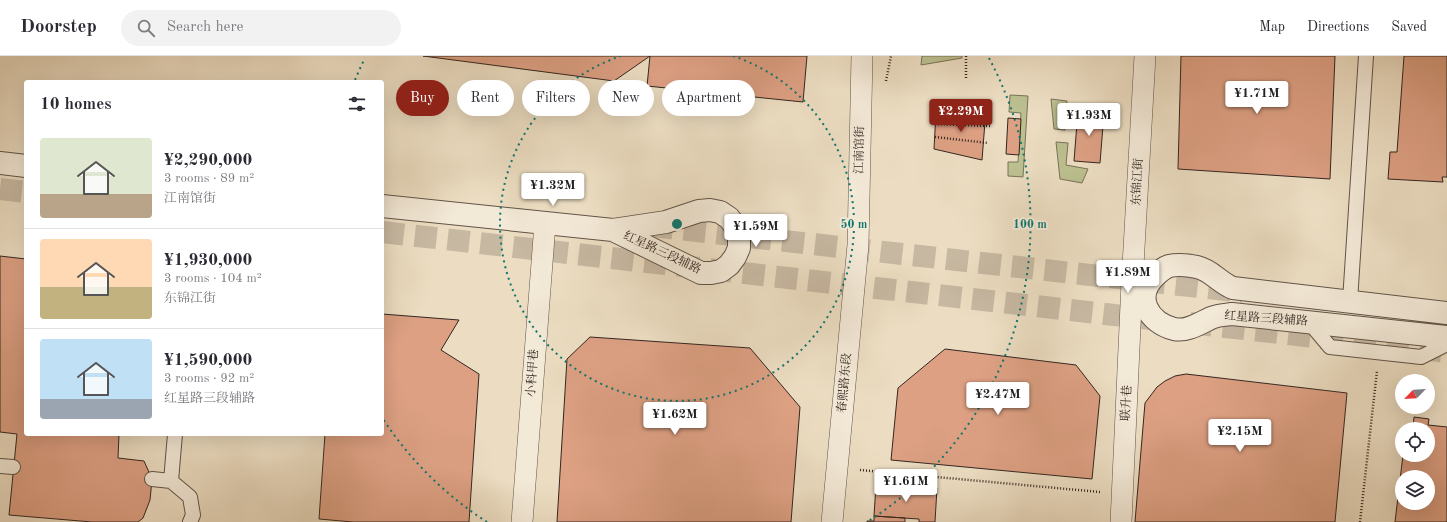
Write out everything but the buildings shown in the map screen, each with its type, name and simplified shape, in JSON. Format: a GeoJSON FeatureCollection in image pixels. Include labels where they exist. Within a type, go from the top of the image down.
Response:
{"type":"FeatureCollection","features":[{"type":"Feature","properties":{"kind":"street","name":"江南馆街"},"geometry":{"type":"LineString","coordinates":[[858,245],[862,56]]}},
{"type":"Feature","properties":{"kind":"street","name":"东锦江街"},"geometry":{"type":"LineString","coordinates":[[1132,283],[1145,56]]}},
{"type":"Feature","properties":{"kind":"street"},"geometry":{"type":"LineString","coordinates":[[0,163],[24,166]]}},
{"type":"Feature","properties":{"kind":"street","name":"红星路三段辅路"},"geometry":{"type":"LineString","coordinates":[[384,206],[614,230],[666,222],[699,211],[710,210],[720,212],[729,218],[736,227],[739,237],[739,248],[729,265],[716,272],[701,273],[614,230]]}},
{"type":"Feature","properties":{"kind":"street","name":"小科甲巷"},"geometry":{"type":"LineString","coordinates":[[522,522],[545,224]]}},
{"type":"Feature","properties":{"kind":"street","name":"春熙路东段"},"geometry":{"type":"LineString","coordinates":[[832,522],[858,245]]}},
{"type":"Feature","properties":{"kind":"street","name":"红星路三段辅路"},"geometry":{"type":"LineString","coordinates":[[1447,313],[1233,288],[1226,286],[1210,273],[1198,267],[1185,266],[1169,266],[1160,271],[1150,281],[1145,292],[1144,299],[1148,313],[1159,323],[1174,329],[1185,329],[1211,318],[1227,314],[1447,337]]}},
{"type":"Feature","properties":{"kind":"street","name":"联升巷"},"geometry":{"type":"LineString","coordinates":[[1121,522],[1132,283]]}},
{"type":"Feature","properties":{"kind":"lane"},"geometry":{"type":"LineString","coordinates":[[1350,301],[1366,56]]}},
{"type":"Feature","properties":{"kind":"lane"},"geometry":{"type":"LineString","coordinates":[[1309,322],[1330,347],[1421,357],[1447,344]]}},
{"type":"Feature","properties":{"kind":"lane"},"geometry":{"type":"LineString","coordinates":[[171,481],[175,436]]}},
{"type":"Feature","properties":{"kind":"lane"},"geometry":{"type":"LineString","coordinates":[[152,479],[171,481],[190,497],[193,515],[190,522]]}},
{"type":"Feature","properties":{"kind":"path"},"geometry":{"type":"LineString","coordinates":[[885,83],[891,56]]}},
{"type":"Feature","properties":{"kind":"path"},"geometry":{"type":"LineString","coordinates":[[966,56],[966,78]]}},
{"type":"Feature","properties":{"kind":"path"},"geometry":{"type":"LineString","coordinates":[[935,124],[990,126]]}},
{"type":"Feature","properties":{"kind":"path"},"geometry":{"type":"LineString","coordinates":[[935,137],[988,143]]}},
{"type":"Feature","properties":{"kind":"path"},"geometry":{"type":"LineString","coordinates":[[1360,522],[1379,352]]}},
{"type":"Feature","properties":{"kind":"path"},"geometry":{"type":"LineString","coordinates":[[837,468],[1122,494]]}},
{"type":"Feature","properties":{"kind":"green space"},"geometry":{"type":"Polygon","coordinates":[[[922,56],[962,56],[962,58],[921,65],[922,56]]]}},
{"type":"Feature","properties":{"kind":"green space"},"geometry":{"type":"Polygon","coordinates":[[[1010,95],[1028,96],[1023,177],[1008,176],[1008,162],[1018,162],[1021,113],[1009,112],[1010,95]]]}},
{"type":"Feature","properties":{"kind":"green space"},"geometry":{"type":"Polygon","coordinates":[[[1051,99],[1067,101],[1065,130],[1054,129],[1051,99]]]}},
{"type":"Feature","properties":{"kind":"green space"},"geometry":{"type":"Polygon","coordinates":[[[1056,142],[1068,143],[1066,165],[1088,169],[1082,183],[1060,179],[1056,142]]]}},
{"type":"Feature","properties":{"kind":"tunnel"},"geometry":{"type":"LineString","coordinates":[[0,189],[24,192]]}},
{"type":"Feature","properties":{"kind":"tunnel"},"geometry":{"type":"LineString","coordinates":[[651,226],[1243,292]]}},
{"type":"Feature","properties":{"kind":"tunnel"},"geometry":{"type":"LineString","coordinates":[[384,232],[1150,319]]}},
{"type":"Feature","properties":{"kind":"tunnel"},"geometry":{"type":"LineString","coordinates":[[1190,323],[1447,352]]}}]}
